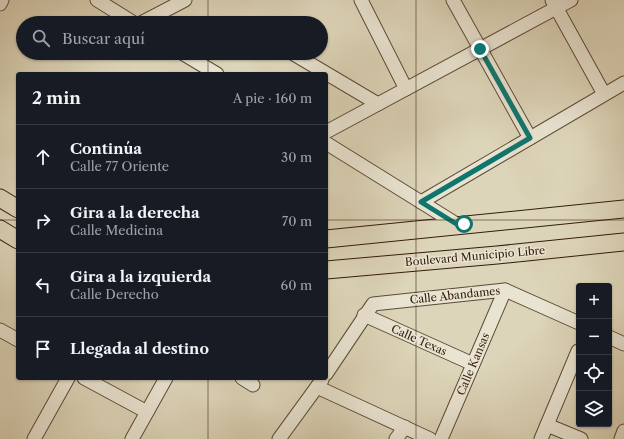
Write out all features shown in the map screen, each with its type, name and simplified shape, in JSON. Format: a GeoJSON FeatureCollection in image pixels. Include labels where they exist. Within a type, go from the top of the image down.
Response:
{"type":"FeatureCollection","features":[{"type":"Feature","properties":{"kind":"main road"},"geometry":{"type":"LineString","coordinates":[[0,198],[16,208]]}},
{"type":"Feature","properties":{"kind":"main road"},"geometry":{"type":"LineString","coordinates":[[328,239],[624,209]]}},
{"type":"Feature","properties":{"kind":"main road"},"geometry":{"type":"LineString","coordinates":[[0,229],[16,239]]}},
{"type":"Feature","properties":{"kind":"main road","name":"Boulevard Municipio Libre"},"geometry":{"type":"LineString","coordinates":[[328,270],[624,242]]}},
{"type":"Feature","properties":{"kind":"street"},"geometry":{"type":"LineString","coordinates":[[0,4],[2,0]]}},
{"type":"Feature","properties":{"kind":"street"},"geometry":{"type":"LineString","coordinates":[[97,0],[123,16]]}},
{"type":"Feature","properties":{"kind":"street"},"geometry":{"type":"LineString","coordinates":[[154,16],[185,0]]}},
{"type":"Feature","properties":{"kind":"street"},"geometry":{"type":"LineString","coordinates":[[361,0],[406,89]]}},
{"type":"Feature","properties":{"kind":"street"},"geometry":{"type":"LineString","coordinates":[[453,0],[530,138]]}},
{"type":"Feature","properties":{"kind":"street"},"geometry":{"type":"LineString","coordinates":[[328,131],[480,49],[554,4],[570,0]]}},
{"type":"Feature","properties":{"kind":"street"},"geometry":{"type":"LineString","coordinates":[[554,4],[604,94]]}},
{"type":"Feature","properties":{"kind":"street"},"geometry":{"type":"LineString","coordinates":[[193,60],[213,72]]}},
{"type":"Feature","properties":{"kind":"street"},"geometry":{"type":"LineString","coordinates":[[304,60],[324,72]]}},
{"type":"Feature","properties":{"kind":"street"},"geometry":{"type":"LineString","coordinates":[[328,74],[378,104]]}},
{"type":"Feature","properties":{"kind":"street"},"geometry":{"type":"LineString","coordinates":[[421,202],[624,83]]}},
{"type":"Feature","properties":{"kind":"street"},"geometry":{"type":"LineString","coordinates":[[328,144],[458,225]]}},
{"type":"Feature","properties":{"kind":"street","name":"Calle Abandames"},"geometry":{"type":"LineString","coordinates":[[364,315],[373,304],[505,290],[576,322]]}},
{"type":"Feature","properties":{"kind":"street","name":"Calle Kansas"},"geometry":{"type":"LineString","coordinates":[[441,439],[505,290]]}},
{"type":"Feature","properties":{"kind":"street"},"geometry":{"type":"LineString","coordinates":[[328,371],[364,315]]}},
{"type":"Feature","properties":{"kind":"street","name":"Calle Texas"},"geometry":{"type":"LineString","coordinates":[[364,315],[473,364]]}},
{"type":"Feature","properties":{"kind":"street"},"geometry":{"type":"LineString","coordinates":[[0,330],[16,339]]}},
{"type":"Feature","properties":{"kind":"street"},"geometry":{"type":"LineString","coordinates":[[612,338],[624,344]]}},
{"type":"Feature","properties":{"kind":"street"},"geometry":{"type":"LineString","coordinates":[[541,439],[576,355]]}},
{"type":"Feature","properties":{"kind":"street"},"geometry":{"type":"LineString","coordinates":[[34,439],[67,380]]}},
{"type":"Feature","properties":{"kind":"street"},"geometry":{"type":"LineString","coordinates":[[88,380],[147,412]]}},
{"type":"Feature","properties":{"kind":"street"},"geometry":{"type":"LineString","coordinates":[[132,439],[165,380]]}},
{"type":"Feature","properties":{"kind":"street"},"geometry":{"type":"LineString","coordinates":[[279,439],[320,382],[430,439]]}},
{"type":"Feature","properties":{"kind":"street"},"geometry":{"type":"LineString","coordinates":[[547,425],[581,439]]}},
{"type":"Feature","properties":{"kind":"street"},"geometry":{"type":"LineString","coordinates":[[396,439],[405,427]]}},
{"type":"Feature","properties":{"kind":"street"},"geometry":{"type":"LineString","coordinates":[[621,439],[624,432]]}},
{"type":"Feature","properties":{"kind":"route"},"geometry":{"type":"LineString","coordinates":[[464,224],[458,225],[421,202],[530,138],[480,49]]}}]}
